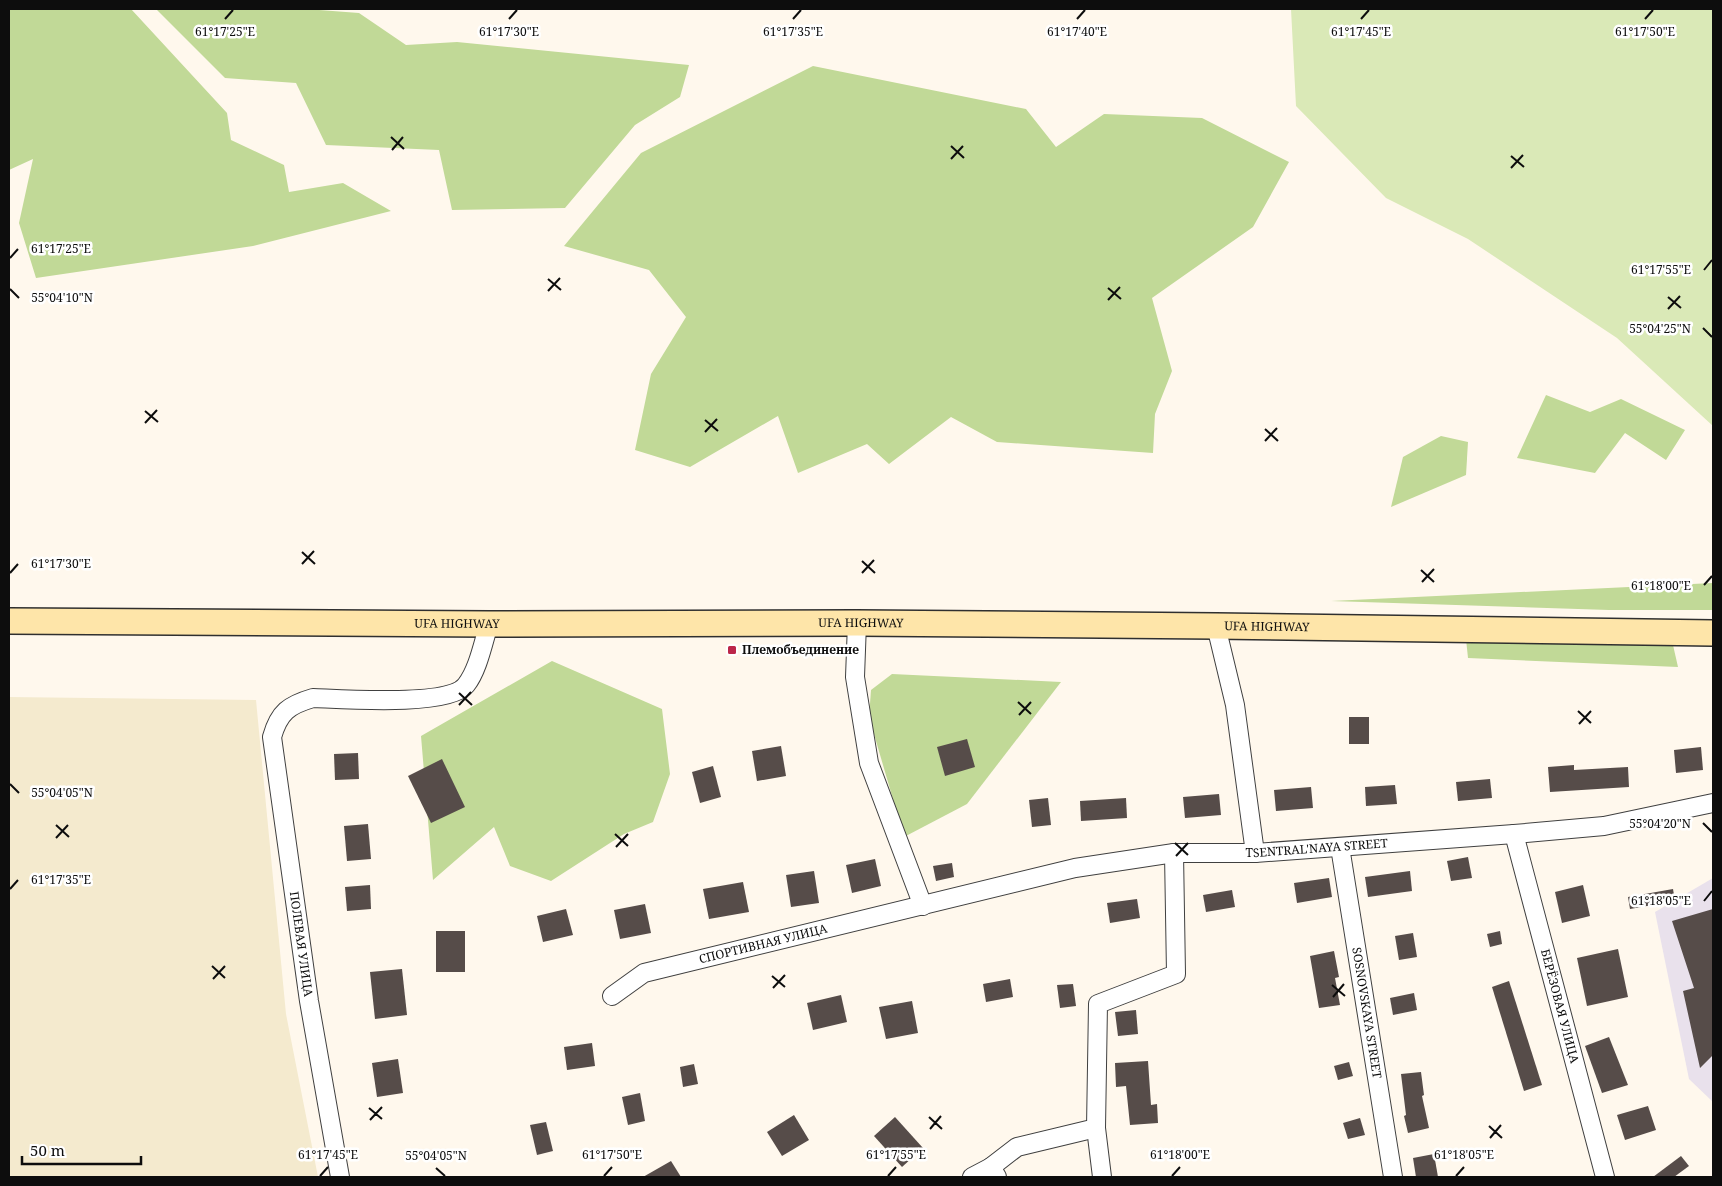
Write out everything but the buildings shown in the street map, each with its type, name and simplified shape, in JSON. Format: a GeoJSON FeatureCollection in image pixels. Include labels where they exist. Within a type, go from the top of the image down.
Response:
{"type":"FeatureCollection","features":[{"type":"Feature","properties":{"kind":"main road","name":"UFA HIGHWAY"},"geometry":{"type":"LineString","coordinates":[[9,622],[857,623],[1713,633]]}},
{"type":"Feature","properties":{"kind":"street"},"geometry":{"type":"LineString","coordinates":[[857,623],[855,677],[869,763],[923,906]]}},
{"type":"Feature","properties":{"kind":"street","name":"ПОЛЕВАЯ УЛИЦА"},"geometry":{"type":"LineString","coordinates":[[340,1177],[309,1001],[272,737],[282,713],[296,703],[312,698],[419,700],[444,697],[466,687],[478,663],[489,624]]}},
{"type":"Feature","properties":{"kind":"street"},"geometry":{"type":"LineString","coordinates":[[1216,626],[1235,705],[1255,853]]}},
{"type":"Feature","properties":{"kind":"street","name":"TSENTRAL'NAYA STREET"},"geometry":{"type":"LineString","coordinates":[[923,906],[1075,868],[1174,853],[1255,853],[1604,826],[1713,803]]}},
{"type":"Feature","properties":{"kind":"street","name":"БЕРЁЗОВАЯ УЛИЦА"},"geometry":{"type":"LineString","coordinates":[[1514,834],[1606,1177]]}},
{"type":"Feature","properties":{"kind":"street","name":"SOSNOVSKAYA STREET"},"geometry":{"type":"LineString","coordinates":[[1340,847],[1393,1177]]}},
{"type":"Feature","properties":{"kind":"street"},"geometry":{"type":"LineString","coordinates":[[1102,1177],[1096,1128],[1098,1004],[1176,974],[1174,853]]}},
{"type":"Feature","properties":{"kind":"street","name":"СПОРТИВНАЯ УЛИЦА"},"geometry":{"type":"LineString","coordinates":[[612,996],[644,973],[695,959],[736,952],[923,906]]}},
{"type":"Feature","properties":{"kind":"street"},"geometry":{"type":"LineString","coordinates":[[972,1177],[994,1172],[1016,1147],[1096,1128]]}},
{"type":"Feature","properties":{"kind":"shaded area"},"geometry":{"type":"Polygon","coordinates":[[[9,697],[256,700],[286,1014],[318,1177],[9,1177],[9,697]]]}},
{"type":"Feature","properties":{"kind":"shaded area"},"geometry":{"type":"Polygon","coordinates":[[[1713,878],[1713,1102],[1689,1079],[1655,912],[1713,878]]]}},
{"type":"Feature","properties":{"kind":"green space"},"geometry":{"type":"Polygon","coordinates":[[[9,9],[131,9],[227,113],[231,140],[284,165],[289,192],[343,183],[391,211],[253,246],[36,278],[19,223],[33,159],[9,170],[9,9]]]}},
{"type":"Feature","properties":{"kind":"green space"},"geometry":{"type":"Polygon","coordinates":[[[156,9],[306,9],[359,13],[406,45],[457,42],[689,65],[680,97],[635,125],[565,208],[452,210],[439,150],[326,145],[296,83],[225,78],[156,9]]]}},
{"type":"Feature","properties":{"kind":"green space"},"geometry":{"type":"Polygon","coordinates":[[[1291,9],[1713,9],[1713,426],[1617,338],[1468,239],[1386,198],[1296,106],[1291,9]]]}},
{"type":"Feature","properties":{"kind":"green space"},"geometry":{"type":"Polygon","coordinates":[[[813,66],[1026,109],[1056,147],[1104,114],[1202,118],[1289,162],[1253,227],[1152,298],[1172,371],[1155,414],[1153,453],[997,442],[951,417],[889,464],[867,444],[798,473],[778,416],[690,467],[635,450],[651,374],[686,317],[649,270],[564,246],[641,153],[813,66]]]}},
{"type":"Feature","properties":{"kind":"green space"},"geometry":{"type":"Polygon","coordinates":[[[1546,395],[1590,412],[1621,399],[1685,430],[1666,460],[1625,433],[1595,473],[1517,458],[1546,395]]]}},
{"type":"Feature","properties":{"kind":"green space"},"geometry":{"type":"Polygon","coordinates":[[[1441,436],[1468,442],[1466,475],[1391,507],[1403,457],[1441,436]]]}},
{"type":"Feature","properties":{"kind":"green space"},"geometry":{"type":"Polygon","coordinates":[[[1713,583],[1713,610],[1609,610],[1331,601],[1713,583]]]}},
{"type":"Feature","properties":{"kind":"green space"},"geometry":{"type":"Polygon","coordinates":[[[1466,639],[1673,645],[1678,667],[1468,658],[1466,639]]]}},
{"type":"Feature","properties":{"kind":"green space"},"geometry":{"type":"Polygon","coordinates":[[[552,661],[662,709],[670,774],[653,822],[624,834],[551,881],[510,866],[494,827],[433,880],[421,736],[552,661]]]}},
{"type":"Feature","properties":{"kind":"green space"},"geometry":{"type":"Polygon","coordinates":[[[892,674],[1061,682],[967,804],[904,837],[869,717],[871,690],[892,674]]]}},
{"type":"Feature","properties":{"kind":"place","name":"Племобъединение"},"geometry":{"type":"Point","coordinates":[732,650]}}]}
